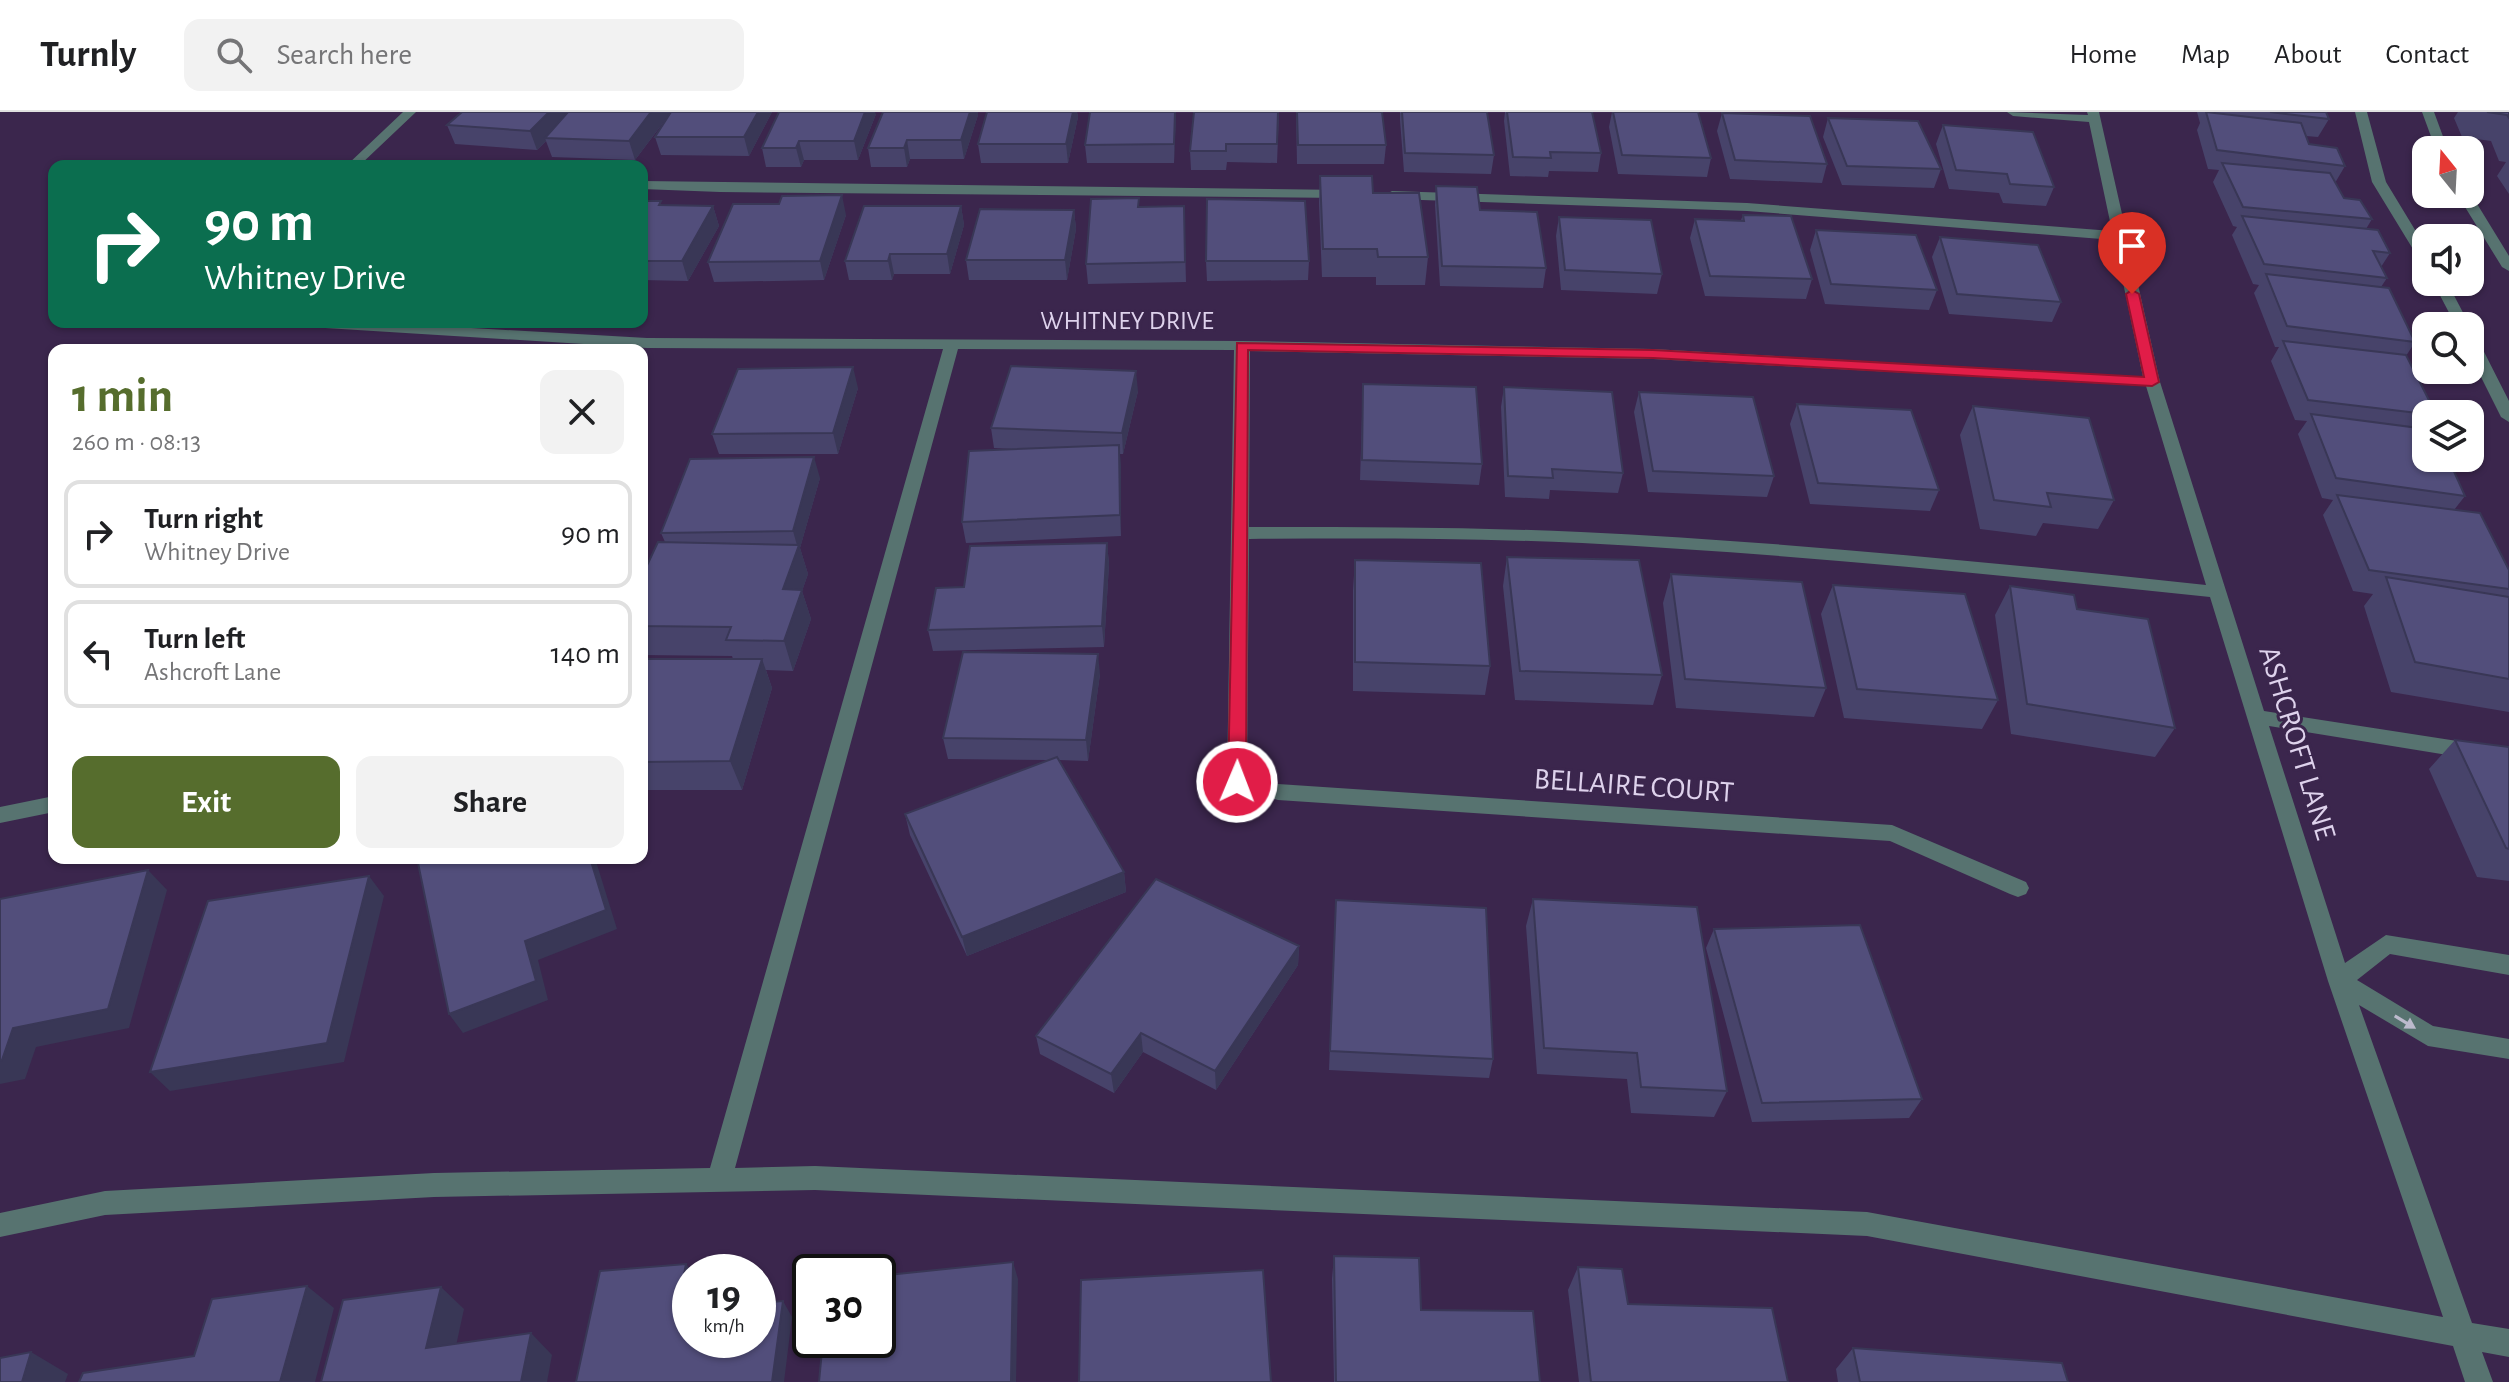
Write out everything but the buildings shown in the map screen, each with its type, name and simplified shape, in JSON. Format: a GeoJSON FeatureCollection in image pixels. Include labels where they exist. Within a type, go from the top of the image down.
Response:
{"type":"FeatureCollection","features":[{"type":"Feature","properties":{"kind":"street"},"geometry":{"type":"LineString","coordinates":[[358,160],[410,112]]}},
{"type":"Feature","properties":{"kind":"street"},"geometry":{"type":"LineString","coordinates":[[2013,112],[2092,116]]}},
{"type":"Feature","properties":{"kind":"street"},"geometry":{"type":"LineString","coordinates":[[2361,112],[2379,182],[2412,236]]}},
{"type":"Feature","properties":{"kind":"street"},"geometry":{"type":"LineString","coordinates":[[2428,112],[2437,136]]}},
{"type":"Feature","properties":{"kind":"street","name":"ASHCROFT LANE"},"geometry":{"type":"LineString","coordinates":[[2092,116],[2152,382],[2339,981],[2479,1382]]}},
{"type":"Feature","properties":{"kind":"street"},"geometry":{"type":"LineString","coordinates":[[648,185],[1353,194]]}},
{"type":"Feature","properties":{"kind":"street"},"geometry":{"type":"LineString","coordinates":[[1384,195],[1747,207],[2119,236]]}},
{"type":"Feature","properties":{"kind":"street"},"geometry":{"type":"LineString","coordinates":[[2473,208],[2509,267]]}},
{"type":"Feature","properties":{"kind":"street","name":"WHITNEY DRIVE"},"geometry":{"type":"LineString","coordinates":[[371,328],[580,344]]}},
{"type":"Feature","properties":{"kind":"street"},"geometry":{"type":"LineString","coordinates":[[719,1180],[952,345]]}},
{"type":"Feature","properties":{"kind":"street","name":"WHITNEY DRIVE"},"geometry":{"type":"LineString","coordinates":[[648,349],[952,345],[1242,346],[1653,354],[2152,382]]}},
{"type":"Feature","properties":{"kind":"street"},"geometry":{"type":"LineString","coordinates":[[1242,346],[1239,533],[1490,534],[1734,548],[1970,566],[2219,592]]}},
{"type":"Feature","properties":{"kind":"street"},"geometry":{"type":"LineString","coordinates":[[2484,368],[2509,417]]}},
{"type":"Feature","properties":{"kind":"street","name":"BELLAIRE COURT"},"geometry":{"type":"LineString","coordinates":[[1239,533],[1237,782],[1278,792],[1892,833],[2018,888]]}},
{"type":"Feature","properties":{"kind":"street"},"geometry":{"type":"LineString","coordinates":[[2258,717],[2509,757]]}},
{"type":"Feature","properties":{"kind":"street"},"geometry":{"type":"LineString","coordinates":[[0,815],[48,805]]}},
{"type":"Feature","properties":{"kind":"street"},"geometry":{"type":"LineString","coordinates":[[2509,965],[2386,944],[2339,981],[2428,1036],[2509,1049]]}},
{"type":"Feature","properties":{"kind":"street"},"geometry":{"type":"LineString","coordinates":[[0,1225],[120,1202],[434,1185],[719,1180],[878,1181],[1867,1224],[2509,1343]]}},
{"type":"Feature","properties":{"kind":"route"},"geometry":{"type":"LineString","coordinates":[[1237,782],[1242,346],[1653,354],[2152,382],[2132,294]]}}]}
